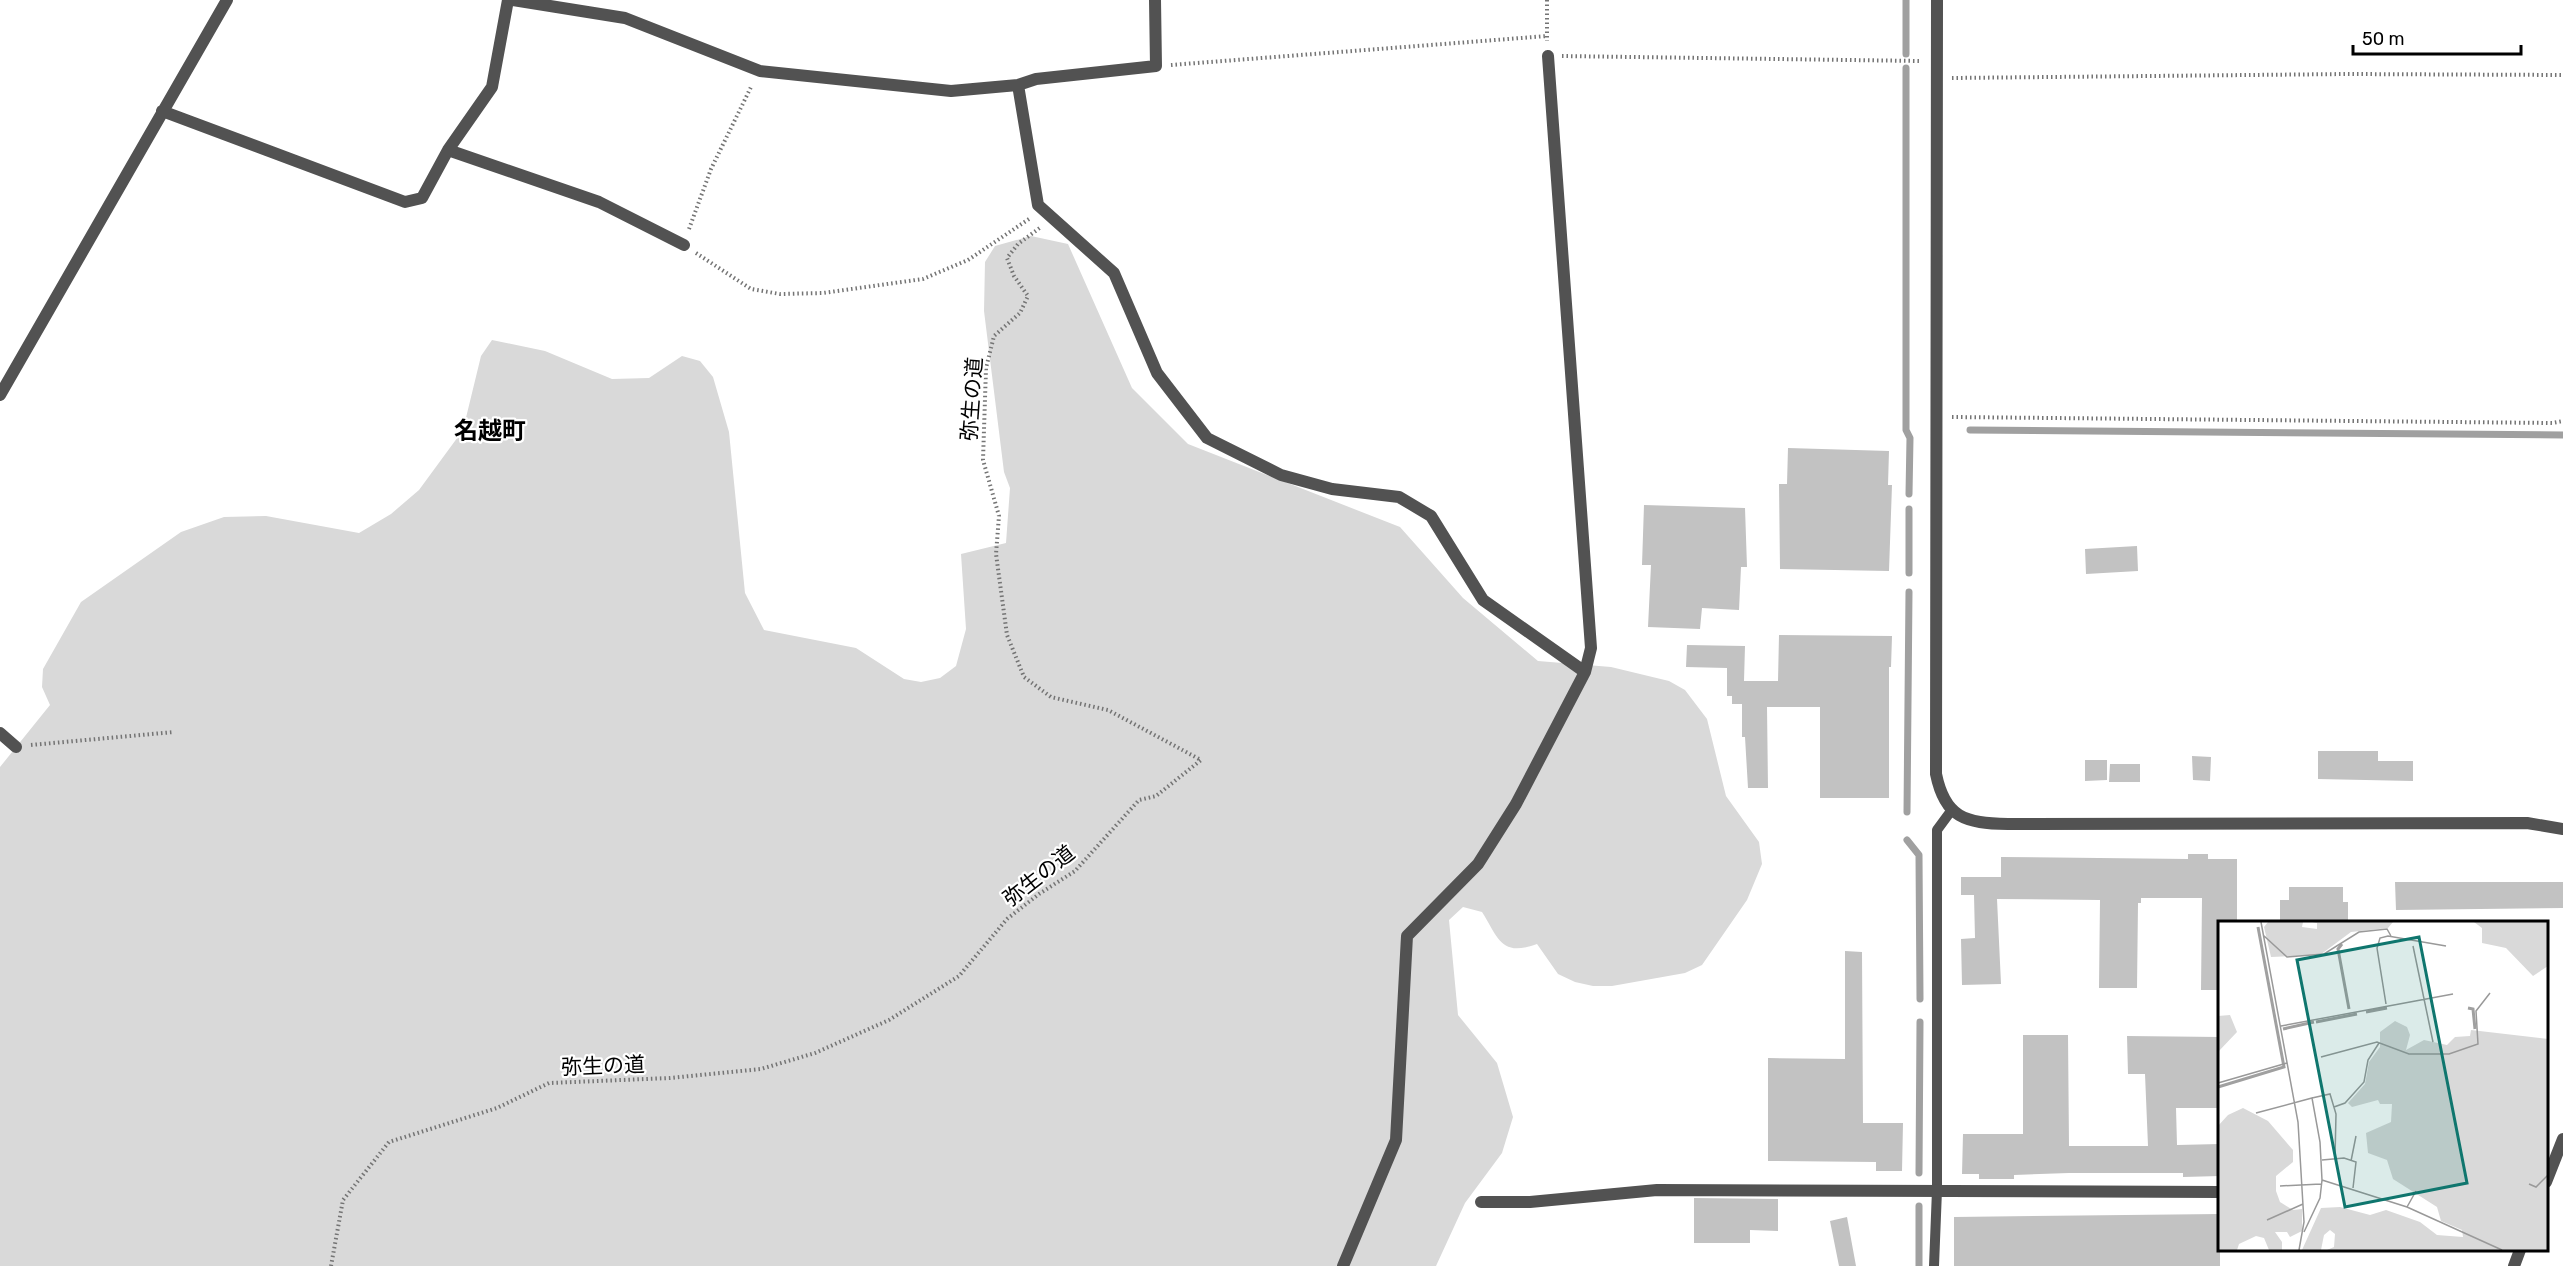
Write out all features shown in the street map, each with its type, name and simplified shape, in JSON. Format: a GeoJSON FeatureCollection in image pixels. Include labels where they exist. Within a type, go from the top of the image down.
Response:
{"type":"FeatureCollection","features":[{"type":"Feature","properties":{"kind":"street"},"geometry":{"type":"LineString","coordinates":[[0,395],[227,0]]}},
{"type":"Feature","properties":{"kind":"street"},"geometry":{"type":"LineString","coordinates":[[162,111],[405,202],[422,198],[448,150],[492,87],[508,0]]}},
{"type":"Feature","properties":{"kind":"street"},"geometry":{"type":"LineString","coordinates":[[513,0],[625,18],[760,71],[951,91],[1018,85],[1036,79],[1156,66],[1155,0]]}},
{"type":"Feature","properties":{"kind":"street"},"geometry":{"type":"LineString","coordinates":[[1937,0],[1936,774],[1940,794],[1951,811],[1963,819],[2008,824],[2527,823],[2563,829]]}},
{"type":"Feature","properties":{"kind":"street"},"geometry":{"type":"LineString","coordinates":[[1343,1266],[1396,1140],[1407,936],[1478,864],[1516,804],[1586,672],[1591,648],[1548,56]]}},
{"type":"Feature","properties":{"kind":"street"},"geometry":{"type":"LineString","coordinates":[[1018,85],[1038,205],[1114,273],[1157,373],[1207,438],[1281,475],[1332,489],[1399,497],[1431,516],[1483,600],[1586,672]]}},
{"type":"Feature","properties":{"kind":"street"},"geometry":{"type":"LineString","coordinates":[[448,150],[599,202],[684,245]]}},
{"type":"Feature","properties":{"kind":"street"},"geometry":{"type":"LineString","coordinates":[[0,732],[16,747]]}},
{"type":"Feature","properties":{"kind":"street"},"geometry":{"type":"LineString","coordinates":[[2548,1179],[2563,1139]]}},
{"type":"Feature","properties":{"kind":"street"},"geometry":{"type":"LineString","coordinates":[[1481,1202],[1530,1202],[1657,1190],[2218,1192]]}},
{"type":"Feature","properties":{"kind":"street"},"geometry":{"type":"LineString","coordinates":[[2514,1266],[2520,1251]]}},
{"type":"Feature","properties":{"kind":"lane"},"geometry":{"type":"LineString","coordinates":[[1934,1266],[1937,830],[1951,811]]}},
{"type":"Feature","properties":{"kind":"path"},"geometry":{"type":"LineString","coordinates":[[1547,0],[1548,56],[1937,61]]}},
{"type":"Feature","properties":{"kind":"path"},"geometry":{"type":"LineString","coordinates":[[1156,66],[1547,36]]}},
{"type":"Feature","properties":{"kind":"path"},"geometry":{"type":"LineString","coordinates":[[760,71],[711,169],[684,245],[751,289],[780,294],[823,293],[923,279],[968,260],[1042,210]]}},
{"type":"Feature","properties":{"kind":"path"},"geometry":{"type":"LineString","coordinates":[[1938,78],[2347,74],[2563,75]]}},
{"type":"Feature","properties":{"kind":"path","name":"弥生の道"},"geometry":{"type":"LineString","coordinates":[[331,1266],[343,1200],[389,1142],[497,1108],[549,1083],[670,1078],[762,1069],[814,1053],[889,1020],[959,976],[1007,919],[1039,894],[1075,871],[1139,800],[1156,796],[1201,760],[1108,710],[1050,697],[1024,677],[1007,635],[996,554],[999,516],[983,460],[986,368],[994,336],[1020,313],[1028,296],[1014,276],[1007,258],[1018,244],[1053,219]]}},
{"type":"Feature","properties":{"kind":"path"},"geometry":{"type":"LineString","coordinates":[[1937,417],[2552,423],[2563,421]]}},
{"type":"Feature","properties":{"kind":"path"},"geometry":{"type":"LineString","coordinates":[[16,747],[174,732]]}},
{"type":"Feature","properties":{"kind":"shaded area"},"geometry":{"type":"Polygon","coordinates":[[[1031,236],[1068,244],[1132,388],[1188,444],[1400,527],[1463,598],[1538,661],[1611,667],[1669,681],[1685,690],[1707,719],[1726,796],[1759,842],[1762,864],[1747,900],[1702,965],[1685,973],[1612,986],[1593,986],[1575,982],[1558,974],[1537,944],[1516,948],[1502,943],[1482,912],[1463,907],[1449,920],[1458,1015],[1497,1063],[1513,1117],[1502,1153],[1465,1203],[1436,1266],[0,1266],[0,767],[50,705],[42,687],[43,669],[81,602],[181,532],[224,517],[266,516],[359,533],[391,514],[419,490],[463,430],[481,356],[492,340],[545,351],[612,379],[649,378],[682,356],[700,361],[713,377],[729,432],[745,593],[764,630],[856,648],[904,679],[921,682],[940,678],[956,666],[966,629],[961,554],[1006,543],[1010,488],[1004,472],[984,311],[985,262],[995,246],[1031,236]]]}},
{"type":"Feature","properties":{"kind":"building"},"geometry":{"type":"Polygon","coordinates":[[[1788,448],[1889,451],[1888,485],[1892,485],[1889,571],[1780,569],[1779,484],[1787,484],[1788,448]]]}},
{"type":"Feature","properties":{"kind":"building"},"geometry":{"type":"Polygon","coordinates":[[[1644,505],[1745,508],[1747,567],[1741,567],[1739,610],[1702,608],[1700,629],[1648,627],[1651,565],[1642,565],[1644,505]]]}},
{"type":"Feature","properties":{"kind":"building"},"geometry":{"type":"Polygon","coordinates":[[[2137,546],[2138,571],[2086,574],[2085,549],[2137,546]]]}},
{"type":"Feature","properties":{"kind":"building"},"geometry":{"type":"Polygon","coordinates":[[[1779,635],[1892,636],[1891,667],[1889,667],[1889,798],[1820,798],[1820,707],[1767,707],[1768,788],[1748,788],[1745,737],[1742,737],[1742,704],[1732,704],[1732,696],[1727,696],[1727,668],[1686,667],[1687,645],[1745,646],[1744,681],[1778,681],[1779,635]]]}},
{"type":"Feature","properties":{"kind":"building"},"geometry":{"type":"Polygon","coordinates":[[[2318,751],[2378,751],[2378,761],[2413,761],[2413,781],[2318,779],[2318,751]]]}},
{"type":"Feature","properties":{"kind":"building"},"geometry":{"type":"Polygon","coordinates":[[[2192,756],[2211,757],[2210,781],[2193,780],[2192,756]]]}},
{"type":"Feature","properties":{"kind":"building"},"geometry":{"type":"Polygon","coordinates":[[[2085,760],[2107,760],[2107,780],[2085,781],[2085,760]]]}},
{"type":"Feature","properties":{"kind":"building"},"geometry":{"type":"Polygon","coordinates":[[[2110,764],[2140,764],[2140,782],[2109,782],[2110,764]]]}},
{"type":"Feature","properties":{"kind":"building"},"geometry":{"type":"Polygon","coordinates":[[[2188,854],[2208,854],[2208,859],[2237,859],[2237,921],[2218,921],[2218,990],[2201,990],[2202,898],[2141,898],[2141,903],[2138,903],[2137,988],[2099,988],[2100,900],[1997,899],[2001,984],[1962,985],[1961,939],[1975,938],[1974,895],[1961,895],[1961,877],[2001,877],[2001,857],[2188,859],[2188,854]]]}},
{"type":"Feature","properties":{"kind":"building"},"geometry":{"type":"Polygon","coordinates":[[[2395,882],[2563,882],[2563,908],[2396,910],[2395,882]]]}},
{"type":"Feature","properties":{"kind":"building"},"geometry":{"type":"Polygon","coordinates":[[[2289,887],[2343,887],[2343,902],[2348,902],[2348,921],[2280,921],[2280,900],[2289,900],[2289,887]]]}},
{"type":"Feature","properties":{"kind":"building"},"geometry":{"type":"Polygon","coordinates":[[[1845,951],[1862,952],[1863,1123],[1903,1123],[1902,1171],[1876,1171],[1876,1162],[1768,1161],[1768,1058],[1845,1059],[1845,951]]]}},
{"type":"Feature","properties":{"kind":"building"},"geometry":{"type":"Polygon","coordinates":[[[2023,1035],[2068,1035],[2069,1146],[2148,1146],[2145,1074],[2128,1074],[2127,1036],[2218,1037],[2218,1108],[2176,1108],[2177,1145],[2218,1144],[2218,1176],[2183,1177],[2183,1173],[2069,1173],[2014,1175],[2014,1179],[1979,1179],[1979,1174],[1962,1174],[1963,1134],[2023,1134],[2023,1035]]]}},
{"type":"Feature","properties":{"kind":"building"},"geometry":{"type":"Polygon","coordinates":[[[1694,1198],[1778,1199],[1778,1231],[1750,1230],[1750,1243],[1694,1243],[1694,1198]]]}},
{"type":"Feature","properties":{"kind":"building"},"geometry":{"type":"Polygon","coordinates":[[[2218,1214],[2220,1266],[1954,1266],[1954,1217],[2218,1214]]]}},
{"type":"Feature","properties":{"kind":"building"},"geometry":{"type":"Polygon","coordinates":[[[1847,1217],[1856,1266],[1839,1266],[1830,1221],[1847,1217]]]}},
{"type":"Feature","properties":{"kind":"waterway"},"geometry":{"type":"LineString","coordinates":[[1906,0],[1906,54]]}},
{"type":"Feature","properties":{"kind":"waterway"},"geometry":{"type":"LineString","coordinates":[[1906,68],[1906,430],[1910,438],[1909,494]]}},
{"type":"Feature","properties":{"kind":"waterway"},"geometry":{"type":"LineString","coordinates":[[1970,430],[2563,435]]}},
{"type":"Feature","properties":{"kind":"waterway"},"geometry":{"type":"LineString","coordinates":[[1909,509],[1909,573]]}},
{"type":"Feature","properties":{"kind":"waterway"},"geometry":{"type":"LineString","coordinates":[[1907,812],[1909,592]]}},
{"type":"Feature","properties":{"kind":"waterway"},"geometry":{"type":"LineString","coordinates":[[1907,840],[1919,855],[1920,999]]}},
{"type":"Feature","properties":{"kind":"waterway"},"geometry":{"type":"LineString","coordinates":[[1919,1173],[1920,1022]]}},
{"type":"Feature","properties":{"kind":"waterway"},"geometry":{"type":"LineString","coordinates":[[1919,1206],[1919,1266]]}},
{"type":"Feature","properties":{"kind":"district","name":"名越町"},"geometry":{"type":"Point","coordinates":[490,431]}}]}
